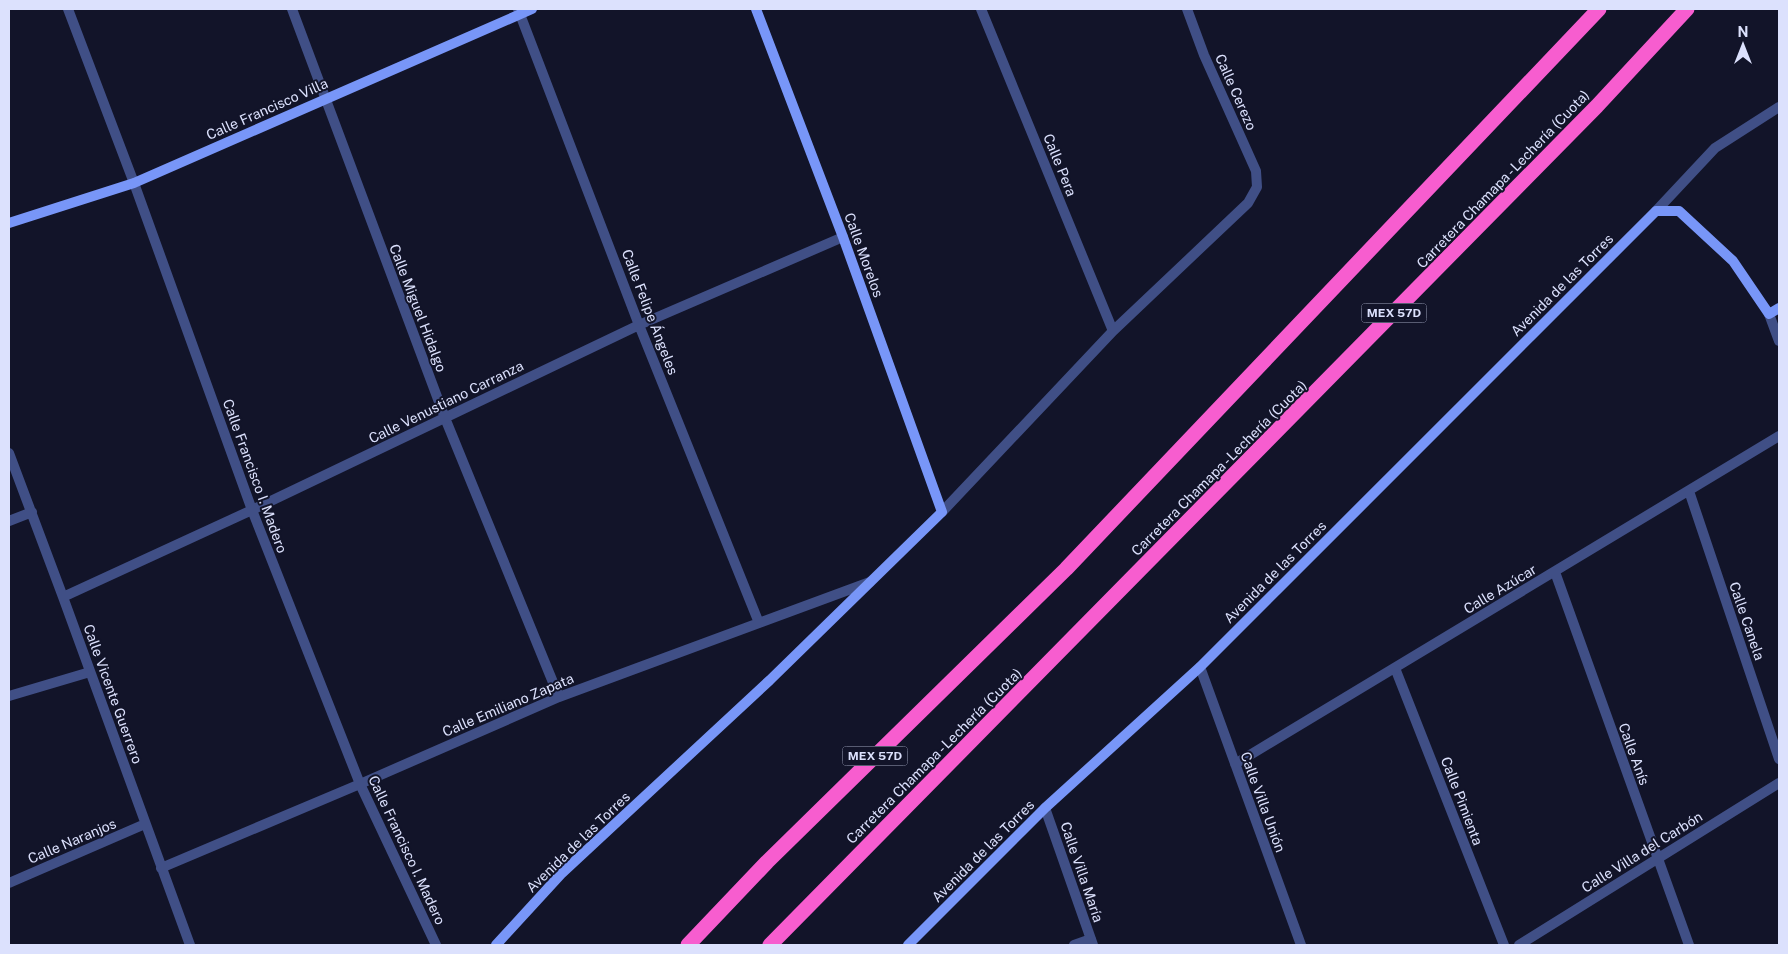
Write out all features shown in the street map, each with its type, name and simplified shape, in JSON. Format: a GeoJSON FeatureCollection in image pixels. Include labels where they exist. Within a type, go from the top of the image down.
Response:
{"type":"FeatureCollection","features":[{"type":"Feature","properties":{"kind":"highway","name":"MEX 57D"},"geometry":{"type":"LineString","coordinates":[[688,945],[767,862],[1066,569],[1599,9]]}},
{"type":"Feature","properties":{"kind":"highway","name":"Carretera Chamapa - Lechería (Cuota)"},"geometry":{"type":"LineString","coordinates":[[770,945],[1597,106],[1686,9]]}},
{"type":"Feature","properties":{"kind":"street","name":"Calle Francisco I. Madero"},"geometry":{"type":"LineString","coordinates":[[68,9],[134,183],[252,510],[360,784],[436,945]]}},
{"type":"Feature","properties":{"kind":"street","name":"Calle Miguel Hidalgo"},"geometry":{"type":"LineString","coordinates":[[292,9],[445,418],[559,697]]}},
{"type":"Feature","properties":{"kind":"street","name":"Calle Francisco Villa"},"geometry":{"type":"LineString","coordinates":[[9,223],[134,183],[519,11],[532,9]]}},
{"type":"Feature","properties":{"kind":"street","name":"Calle Morelos"},"geometry":{"type":"LineString","coordinates":[[756,9],[843,236],[942,512]]}},
{"type":"Feature","properties":{"kind":"street","name":"Calle Pera"},"geometry":{"type":"LineString","coordinates":[[981,9],[1113,332]]}},
{"type":"Feature","properties":{"kind":"street","name":"Calle Cerezo"},"geometry":{"type":"LineString","coordinates":[[1113,332],[1248,202],[1257,187],[1256,171],[1204,55],[1187,9]]}},
{"type":"Feature","properties":{"kind":"street","name":"Calle Felipe Ángeles"},"geometry":{"type":"LineString","coordinates":[[519,11],[640,325],[759,623]]}},
{"type":"Feature","properties":{"kind":"street"},"geometry":{"type":"LineString","coordinates":[[1656,211],[1715,148],[1779,107]]}},
{"type":"Feature","properties":{"kind":"street"},"geometry":{"type":"LineString","coordinates":[[1656,211],[1679,211],[1733,261],[1769,314],[1779,341]]}},
{"type":"Feature","properties":{"kind":"street","name":"Avenida de las Torres"},"geometry":{"type":"LineString","coordinates":[[908,945],[1045,808],[1200,667],[1656,211]]}},
{"type":"Feature","properties":{"kind":"street","name":"Calle Venustiano Carranza"},"geometry":{"type":"LineString","coordinates":[[63,597],[252,510],[640,325],[843,236]]}},
{"type":"Feature","properties":{"kind":"street"},"geometry":{"type":"LineString","coordinates":[[1769,314],[1779,308]]}},
{"type":"Feature","properties":{"kind":"street"},"geometry":{"type":"LineString","coordinates":[[942,512],[1113,332]]}},
{"type":"Feature","properties":{"kind":"street","name":"Calle Azúcar"},"geometry":{"type":"LineString","coordinates":[[1235,764],[1779,436]]}},
{"type":"Feature","properties":{"kind":"street","name":"Calle Vicente Guerrero"},"geometry":{"type":"LineString","coordinates":[[9,453],[190,945]]}},
{"type":"Feature","properties":{"kind":"street","name":"Calle Canela"},"geometry":{"type":"LineString","coordinates":[[1689,491],[1779,759]]}},
{"type":"Feature","properties":{"kind":"street"},"geometry":{"type":"LineString","coordinates":[[9,521],[32,512]]}},
{"type":"Feature","properties":{"kind":"street","name":"Avenida de las Torres"},"geometry":{"type":"LineString","coordinates":[[496,945],[561,874],[770,680],[942,512]]}},
{"type":"Feature","properties":{"kind":"street","name":"Calle Anís"},"geometry":{"type":"LineString","coordinates":[[1555,572],[1689,945]]}},
{"type":"Feature","properties":{"kind":"street","name":"Calle Emiliano Zapata"},"geometry":{"type":"LineString","coordinates":[[161,868],[559,697],[871,582]]}},
{"type":"Feature","properties":{"kind":"street","name":"Calle Villa Unión"},"geometry":{"type":"LineString","coordinates":[[1200,667],[1301,945]]}},
{"type":"Feature","properties":{"kind":"street","name":"Calle Pimienta"},"geometry":{"type":"LineString","coordinates":[[1395,668],[1504,945]]}},
{"type":"Feature","properties":{"kind":"street"},"geometry":{"type":"LineString","coordinates":[[9,696],[90,672]]}},
{"type":"Feature","properties":{"kind":"street","name":"Calle Villa del Carbón"},"geometry":{"type":"LineString","coordinates":[[1519,945],[1779,783]]}},
{"type":"Feature","properties":{"kind":"street","name":"Calle Villa María"},"geometry":{"type":"LineString","coordinates":[[1045,808],[1092,942]]}},
{"type":"Feature","properties":{"kind":"street","name":"Calle Naranjos"},"geometry":{"type":"LineString","coordinates":[[9,883],[145,824]]}},
{"type":"Feature","properties":{"kind":"street"},"geometry":{"type":"LineString","coordinates":[[1074,945],[1092,942]]}}]}
